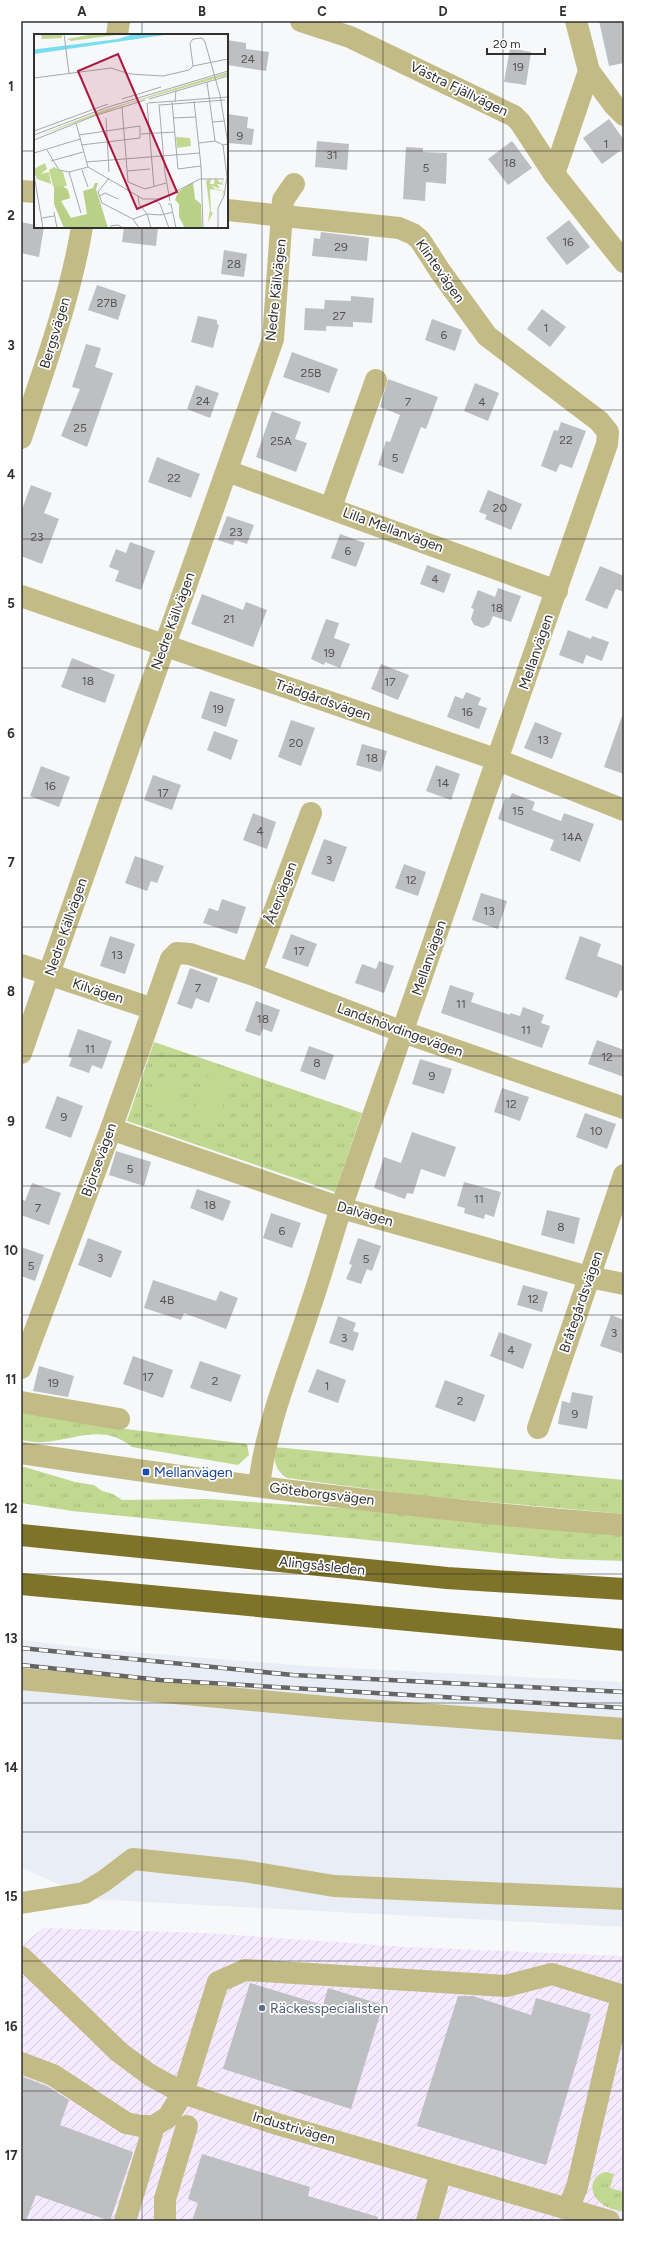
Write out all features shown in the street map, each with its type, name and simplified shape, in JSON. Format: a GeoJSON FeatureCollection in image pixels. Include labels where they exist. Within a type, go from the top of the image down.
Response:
{"type":"FeatureCollection","features":[{"type":"Feature","properties":{"kind":"highway","name":"Alingsåsleden"},"geometry":{"type":"LineString","coordinates":[[21,1534],[447,1578],[624,1589]]}},
{"type":"Feature","properties":{"kind":"highway"},"geometry":{"type":"LineString","coordinates":[[21,1584],[624,1640]]}},
{"type":"Feature","properties":{"kind":"street"},"geometry":{"type":"LineString","coordinates":[[117,34],[119,21]]}},
{"type":"Feature","properties":{"kind":"street","name":"Västra Fjällvägen"},"geometry":{"type":"LineString","coordinates":[[301,21],[347,29],[514,116],[520,122],[554,174],[624,262]]}},
{"type":"Feature","properties":{"kind":"street"},"geometry":{"type":"LineString","coordinates":[[576,21],[589,71],[614,105],[624,115]]}},
{"type":"Feature","properties":{"kind":"street"},"geometry":{"type":"LineString","coordinates":[[554,174],[589,71]]}},
{"type":"Feature","properties":{"kind":"street","name":"Nedre Källvägen"},"geometry":{"type":"LineString","coordinates":[[21,1053],[273,339],[283,200],[294,184]]}},
{"type":"Feature","properties":{"kind":"street"},"geometry":{"type":"LineString","coordinates":[[21,191],[34,192]]}},
{"type":"Feature","properties":{"kind":"street","name":"Klintevägen"},"geometry":{"type":"LineString","coordinates":[[228,210],[399,228],[413,234],[420,240],[440,271],[487,336],[599,421],[608,432]]}},
{"type":"Feature","properties":{"kind":"street","name":"Bergsvägen"},"geometry":{"type":"LineString","coordinates":[[21,438],[76,262],[82,228]]}},
{"type":"Feature","properties":{"kind":"street"},"geometry":{"type":"LineString","coordinates":[[332,507],[376,380]]}},
{"type":"Feature","properties":{"kind":"street","name":"Mellanvägen"},"geometry":{"type":"LineString","coordinates":[[259,1486],[266,1442],[278,1398],[309,1310],[341,1208],[557,591],[607,444],[608,432]]}},
{"type":"Feature","properties":{"kind":"street","name":"Lilla Mellanvägen"},"geometry":{"type":"LineString","coordinates":[[227,470],[332,507],[557,591]]}},
{"type":"Feature","properties":{"kind":"street","name":"Trädgårdsvägen"},"geometry":{"type":"LineString","coordinates":[[21,596],[498,760],[624,810]]}},
{"type":"Feature","properties":{"kind":"street","name":"Återvägen"},"geometry":{"type":"LineString","coordinates":[[251,974],[311,813]]}},
{"type":"Feature","properties":{"kind":"street","name":"Landshövdingevägen"},"geometry":{"type":"LineString","coordinates":[[177,953],[190,954],[251,974],[403,1032],[624,1108]]}},
{"type":"Feature","properties":{"kind":"street","name":"Björsevägen"},"geometry":{"type":"LineString","coordinates":[[21,1368],[111,1129],[171,959],[177,953]]}},
{"type":"Feature","properties":{"kind":"street","name":"Kilvägen"},"geometry":{"type":"LineString","coordinates":[[21,965],[153,1009]]}},
{"type":"Feature","properties":{"kind":"street","name":"Dalvägen"},"geometry":{"type":"LineString","coordinates":[[111,1129],[341,1208],[589,1277],[624,1284]]}},
{"type":"Feature","properties":{"kind":"street","name":"Bråtegårdsvägen"},"geometry":{"type":"LineString","coordinates":[[538,1428],[624,1175]]}},
{"type":"Feature","properties":{"kind":"street"},"geometry":{"type":"LineString","coordinates":[[21,1402],[119,1419]]}},
{"type":"Feature","properties":{"kind":"street","name":"Göteborgsvägen"},"geometry":{"type":"LineString","coordinates":[[21,1453],[417,1506],[624,1525]]}},
{"type":"Feature","properties":{"kind":"street"},"geometry":{"type":"LineString","coordinates":[[21,1679],[322,1707],[624,1730]]}},
{"type":"Feature","properties":{"kind":"street"},"geometry":{"type":"LineString","coordinates":[[21,1903],[84,1893],[104,1881],[133,1859],[244,1871],[334,1886],[624,1899]]}},
{"type":"Feature","properties":{"kind":"street","name":"Industrivägen"},"geometry":{"type":"LineString","coordinates":[[21,1958],[119,2052],[150,2075],[183,2093],[277,2124],[609,2221]]}},
{"type":"Feature","properties":{"kind":"street"},"geometry":{"type":"LineString","coordinates":[[21,2063],[53,2075],[126,2123],[141,2126],[154,2126],[168,2117],[183,2093],[218,1982],[245,1970],[506,1986],[552,1974],[623,1996],[577,2187],[568,2209]]}},
{"type":"Feature","properties":{"kind":"street"},"geometry":{"type":"LineString","coordinates":[[125,2221],[154,2126]]}},
{"type":"Feature","properties":{"kind":"street"},"geometry":{"type":"LineString","coordinates":[[165,2221],[166,2199],[187,2126]]}},
{"type":"Feature","properties":{"kind":"street"},"geometry":{"type":"LineString","coordinates":[[427,2221],[441,2172]]}},
{"type":"Feature","properties":{"kind":"shaded area"},"geometry":{"type":"Polygon","coordinates":[[[21,1640],[106,1650],[306,1666],[624,1682],[624,1927],[90,1899],[21,1867],[21,1640]]]}},
{"type":"Feature","properties":{"kind":"shaded area"},"geometry":{"type":"Polygon","coordinates":[[[43,1928],[205,1933],[406,1947],[624,1956],[624,2221],[21,2221],[21,1946],[43,1928]]]}},
{"type":"Feature","properties":{"kind":"green space"},"geometry":{"type":"Polygon","coordinates":[[[154,1042],[362,1113],[335,1192],[127,1121],[154,1042]]]}},
{"type":"Feature","properties":{"kind":"green space"},"geometry":{"type":"Polygon","coordinates":[[[209,1073],[232,1082],[214,1130],[190,1121],[209,1073]]]}},
{"type":"Feature","properties":{"kind":"green space"},"geometry":{"type":"Polygon","coordinates":[[[157,1077],[184,1087],[175,1113],[148,1104],[157,1077]]]}},
{"type":"Feature","properties":{"kind":"green space"},"geometry":{"type":"Polygon","coordinates":[[[21,1410],[118,1428],[247,1444],[249,1455],[238,1465],[132,1447],[121,1440],[100,1434],[55,1441],[32,1442],[21,1440],[21,1410]]]}},
{"type":"Feature","properties":{"kind":"green space"},"geometry":{"type":"Polygon","coordinates":[[[274,1447],[624,1480],[624,1514],[423,1496],[287,1478],[280,1472],[276,1465],[274,1447]]]}},
{"type":"Feature","properties":{"kind":"green space"},"geometry":{"type":"Polygon","coordinates":[[[21,1466],[75,1482],[94,1485],[102,1491],[113,1494],[122,1500],[207,1499],[401,1512],[624,1530],[624,1561],[562,1559],[72,1511],[21,1503],[21,1466]]]}},
{"type":"Feature","properties":{"kind":"green space"},"geometry":{"type":"Polygon","coordinates":[[[606,2172],[614,2174],[610,2188],[624,2192],[624,2212],[603,2205],[594,2194],[594,2180],[606,2172]]]}},
{"type":"Feature","properties":{"kind":"building"},"geometry":{"type":"Polygon","coordinates":[[[599,21],[624,21],[624,63],[609,66],[599,21]]]}},
{"type":"Feature","properties":{"kind":"building"},"geometry":{"type":"Polygon","coordinates":[[[228,40],[246,43],[246,49],[269,52],[266,71],[228,65],[228,40]]]}},
{"type":"Feature","properties":{"kind":"building"},"geometry":{"type":"Polygon","coordinates":[[[510,48],[531,52],[526,85],[504,82],[510,48]]]}},
{"type":"Feature","properties":{"kind":"building"},"geometry":{"type":"Polygon","coordinates":[[[228,114],[248,117],[247,128],[254,129],[252,145],[228,143],[228,114]]]}},
{"type":"Feature","properties":{"kind":"building"},"geometry":{"type":"Polygon","coordinates":[[[609,119],[624,140],[624,148],[602,164],[583,138],[609,119]]]}},
{"type":"Feature","properties":{"kind":"building"},"geometry":{"type":"Polygon","coordinates":[[[317,141],[349,144],[347,170],[315,167],[317,141]]]}},
{"type":"Feature","properties":{"kind":"building"},"geometry":{"type":"Polygon","coordinates":[[[512,141],[532,168],[508,185],[488,159],[512,141]]]}},
{"type":"Feature","properties":{"kind":"building"},"geometry":{"type":"Polygon","coordinates":[[[406,147],[423,148],[423,152],[447,153],[446,184],[426,182],[425,201],[403,199],[406,147]]]}},
{"type":"Feature","properties":{"kind":"building"},"geometry":{"type":"Polygon","coordinates":[[[569,220],[590,247],[567,265],[546,238],[569,220]]]}},
{"type":"Feature","properties":{"kind":"building"},"geometry":{"type":"Polygon","coordinates":[[[21,222],[34,225],[34,228],[44,228],[39,257],[21,253],[21,222]]]}},
{"type":"Feature","properties":{"kind":"building"},"geometry":{"type":"Polygon","coordinates":[[[124,228],[158,228],[156,246],[122,242],[124,228]]]}},
{"type":"Feature","properties":{"kind":"building"},"geometry":{"type":"Polygon","coordinates":[[[321,232],[369,238],[367,261],[312,256],[314,238],[320,239],[321,232]]]}},
{"type":"Feature","properties":{"kind":"building"},"geometry":{"type":"Polygon","coordinates":[[[224,250],[247,254],[244,277],[221,274],[224,250]]]}},
{"type":"Feature","properties":{"kind":"building"},"geometry":{"type":"Polygon","coordinates":[[[97,285],[126,295],[118,320],[88,310],[97,285]]]}},
{"type":"Feature","properties":{"kind":"building"},"geometry":{"type":"Polygon","coordinates":[[[351,296],[374,298],[372,323],[353,322],[353,327],[326,326],[326,331],[304,330],[305,308],[324,309],[325,300],[351,301],[351,296]]]}},
{"type":"Feature","properties":{"kind":"building"},"geometry":{"type":"Polygon","coordinates":[[[542,309],[566,327],[550,347],[527,329],[542,309]]]}},
{"type":"Feature","properties":{"kind":"building"},"geometry":{"type":"Polygon","coordinates":[[[198,316],[217,320],[217,324],[219,325],[213,348],[191,342],[198,316]]]}},
{"type":"Feature","properties":{"kind":"building"},"geometry":{"type":"Polygon","coordinates":[[[432,319],[462,330],[455,351],[425,340],[432,319]]]}},
{"type":"Feature","properties":{"kind":"building"},"geometry":{"type":"Polygon","coordinates":[[[86,344],[101,348],[95,367],[113,373],[87,447],[61,436],[80,389],[72,387],[86,344]]]}},
{"type":"Feature","properties":{"kind":"building"},"geometry":{"type":"Polygon","coordinates":[[[292,352],[338,369],[329,393],[283,377],[292,352]]]}},
{"type":"Feature","properties":{"kind":"building"},"geometry":{"type":"Polygon","coordinates":[[[388,379],[438,397],[426,429],[421,427],[403,474],[378,465],[386,441],[390,442],[400,415],[380,407],[388,379]]]}},
{"type":"Feature","properties":{"kind":"building"},"geometry":{"type":"Polygon","coordinates":[[[475,383],[499,393],[488,421],[464,411],[475,383]]]}},
{"type":"Feature","properties":{"kind":"building"},"geometry":{"type":"Polygon","coordinates":[[[196,385],[219,393],[210,418],[187,409],[196,385]]]}},
{"type":"Feature","properties":{"kind":"building"},"geometry":{"type":"Polygon","coordinates":[[[272,411],[301,422],[295,439],[307,443],[296,472],[256,457],[272,411]]]}},
{"type":"Feature","properties":{"kind":"building"},"geometry":{"type":"Polygon","coordinates":[[[561,422],[586,431],[572,468],[560,464],[556,472],[541,466],[554,430],[558,431],[561,422]]]}},
{"type":"Feature","properties":{"kind":"building"},"geometry":{"type":"Polygon","coordinates":[[[157,457],[200,474],[191,498],[148,482],[157,457]]]}},
{"type":"Feature","properties":{"kind":"building"},"geometry":{"type":"Polygon","coordinates":[[[31,485],[52,493],[44,513],[59,519],[42,564],[21,556],[21,512],[31,485]]]}},
{"type":"Feature","properties":{"kind":"building"},"geometry":{"type":"Polygon","coordinates":[[[488,490],[522,504],[511,530],[485,519],[487,515],[479,512],[488,490]]]}},
{"type":"Feature","properties":{"kind":"building"},"geometry":{"type":"Polygon","coordinates":[[[227,516],[254,525],[247,544],[235,540],[233,545],[218,540],[227,516]]]}},
{"type":"Feature","properties":{"kind":"building"},"geometry":{"type":"Polygon","coordinates":[[[340,534],[365,543],[356,567],[331,558],[340,534]]]}},
{"type":"Feature","properties":{"kind":"building"},"geometry":{"type":"Polygon","coordinates":[[[130,542],[155,551],[141,590],[115,581],[119,571],[109,567],[116,549],[126,553],[130,542]]]}},
{"type":"Feature","properties":{"kind":"building"},"geometry":{"type":"Polygon","coordinates":[[[427,565],[451,574],[444,593],[420,584],[427,565]]]}},
{"type":"Feature","properties":{"kind":"building"},"geometry":{"type":"Polygon","coordinates":[[[600,566],[624,576],[624,592],[616,589],[607,609],[585,600],[600,566]]]}},
{"type":"Feature","properties":{"kind":"building"},"geometry":{"type":"Polygon","coordinates":[[[498,588],[521,596],[511,622],[493,616],[489,625],[483,628],[474,625],[471,619],[474,609],[471,608],[478,590],[495,597],[498,588]]]}},
{"type":"Feature","properties":{"kind":"building"},"geometry":{"type":"Polygon","coordinates":[[[202,594],[243,610],[246,602],[267,610],[253,647],[191,624],[202,594]]]}},
{"type":"Feature","properties":{"kind":"building"},"geometry":{"type":"Polygon","coordinates":[[[326,619],[339,623],[334,638],[350,644],[340,668],[325,662],[324,665],[311,659],[326,619]]]}},
{"type":"Feature","properties":{"kind":"building"},"geometry":{"type":"Polygon","coordinates":[[[568,630],[591,639],[592,636],[609,642],[602,661],[586,655],[583,664],[559,655],[568,630]]]}},
{"type":"Feature","properties":{"kind":"building"},"geometry":{"type":"Polygon","coordinates":[[[72,658],[115,675],[105,703],[61,687],[72,658]]]}},
{"type":"Feature","properties":{"kind":"building"},"geometry":{"type":"Polygon","coordinates":[[[381,664],[409,675],[398,700],[371,689],[381,664]]]}},
{"type":"Feature","properties":{"kind":"building"},"geometry":{"type":"Polygon","coordinates":[[[210,691],[235,699],[226,727],[201,718],[210,691]]]}},
{"type":"Feature","properties":{"kind":"building"},"geometry":{"type":"Polygon","coordinates":[[[466,692],[481,698],[478,705],[487,708],[479,729],[447,717],[455,696],[463,699],[466,692]]]}},
{"type":"Feature","properties":{"kind":"building"},"geometry":{"type":"Polygon","coordinates":[[[622,716],[624,716],[624,774],[604,767],[622,716]]]}},
{"type":"Feature","properties":{"kind":"building"},"geometry":{"type":"Polygon","coordinates":[[[291,720],[315,728],[301,766],[278,757],[291,720]]]}},
{"type":"Feature","properties":{"kind":"building"},"geometry":{"type":"Polygon","coordinates":[[[535,722],[562,733],[552,759],[524,748],[535,722]]]}},
{"type":"Feature","properties":{"kind":"building"},"geometry":{"type":"Polygon","coordinates":[[[214,731],[238,740],[231,760],[207,750],[214,731]]]}},
{"type":"Feature","properties":{"kind":"building"},"geometry":{"type":"Polygon","coordinates":[[[362,744],[387,751],[381,772],[356,765],[362,744]]]}},
{"type":"Feature","properties":{"kind":"building"},"geometry":{"type":"Polygon","coordinates":[[[436,765],[460,774],[451,800],[426,791],[436,765]]]}},
{"type":"Feature","properties":{"kind":"building"},"geometry":{"type":"Polygon","coordinates":[[[41,766],[70,777],[59,807],[30,796],[41,766]]]}},
{"type":"Feature","properties":{"kind":"building"},"geometry":{"type":"Polygon","coordinates":[[[153,775],[181,785],[172,810],[144,800],[153,775]]]}},
{"type":"Feature","properties":{"kind":"building"},"geometry":{"type":"Polygon","coordinates":[[[512,793],[535,802],[532,810],[561,821],[564,813],[594,824],[580,862],[550,850],[554,840],[498,819],[505,798],[509,799],[512,793]]]}},
{"type":"Feature","properties":{"kind":"building"},"geometry":{"type":"Polygon","coordinates":[[[253,813],[276,822],[267,849],[243,840],[253,813]]]}},
{"type":"Feature","properties":{"kind":"building"},"geometry":{"type":"Polygon","coordinates":[[[324,839],[347,847],[334,882],[311,874],[324,839]]]}},
{"type":"Feature","properties":{"kind":"building"},"geometry":{"type":"Polygon","coordinates":[[[135,856],[164,866],[157,883],[151,881],[147,891],[125,883],[135,856]]]}},
{"type":"Feature","properties":{"kind":"building"},"geometry":{"type":"Polygon","coordinates":[[[404,864],[426,872],[418,896],[395,888],[404,864]]]}},
{"type":"Feature","properties":{"kind":"building"},"geometry":{"type":"Polygon","coordinates":[[[481,893],[507,901],[498,929],[472,920],[481,893]]]}},
{"type":"Feature","properties":{"kind":"building"},"geometry":{"type":"Polygon","coordinates":[[[222,899],[246,907],[237,934],[203,923],[209,908],[218,911],[222,899]]]}},
{"type":"Feature","properties":{"kind":"building"},"geometry":{"type":"Polygon","coordinates":[[[291,934],[317,944],[308,967],[282,958],[291,934]]]}},
{"type":"Feature","properties":{"kind":"building"},"geometry":{"type":"Polygon","coordinates":[[[110,936],[135,944],[125,974],[100,966],[110,936]]]}},
{"type":"Feature","properties":{"kind":"building"},"geometry":{"type":"Polygon","coordinates":[[[580,936],[601,944],[597,956],[624,966],[624,992],[620,990],[617,998],[565,979],[580,936]]]}},
{"type":"Feature","properties":{"kind":"building"},"geometry":{"type":"Polygon","coordinates":[[[379,961],[394,966],[384,993],[355,983],[362,964],[376,969],[379,961]]]}},
{"type":"Feature","properties":{"kind":"building"},"geometry":{"type":"Polygon","coordinates":[[[190,968],[218,978],[209,1003],[196,998],[192,1009],[177,1004],[190,968]]]}},
{"type":"Feature","properties":{"kind":"building"},"geometry":{"type":"Polygon","coordinates":[[[450,985],[474,993],[471,1002],[510,1015],[510,1013],[520,1016],[523,1007],[544,1015],[541,1023],[550,1026],[542,1048],[441,1013],[450,985]]]}},
{"type":"Feature","properties":{"kind":"building"},"geometry":{"type":"Polygon","coordinates":[[[256,1001],[280,1010],[272,1032],[263,1029],[260,1036],[245,1031],[256,1001]]]}},
{"type":"Feature","properties":{"kind":"building"},"geometry":{"type":"Polygon","coordinates":[[[78,1029],[112,1041],[102,1069],[92,1065],[89,1073],[69,1066],[72,1058],[68,1057],[78,1029]]]}},
{"type":"Feature","properties":{"kind":"building"},"geometry":{"type":"Polygon","coordinates":[[[597,1040],[624,1050],[624,1077],[588,1064],[597,1040]]]}},
{"type":"Feature","properties":{"kind":"building"},"geometry":{"type":"Polygon","coordinates":[[[309,1046],[334,1055],[325,1080],[300,1071],[309,1046]]]}},
{"type":"Feature","properties":{"kind":"building"},"geometry":{"type":"Polygon","coordinates":[[[420,1059],[452,1069],[444,1094],[412,1084],[420,1059]]]}},
{"type":"Feature","properties":{"kind":"building"},"geometry":{"type":"Polygon","coordinates":[[[502,1088],[529,1097],[520,1121],[494,1112],[502,1088]]]}},
{"type":"Feature","properties":{"kind":"building"},"geometry":{"type":"Polygon","coordinates":[[[57,1096],[83,1106],[71,1138],[45,1128],[57,1096]]]}},
{"type":"Feature","properties":{"kind":"building"},"geometry":{"type":"Polygon","coordinates":[[[585,1113],[616,1124],[607,1149],[576,1137],[585,1113]]]}},
{"type":"Feature","properties":{"kind":"building"},"geometry":{"type":"Polygon","coordinates":[[[412,1132],[456,1147],[445,1177],[421,1169],[413,1194],[407,1193],[405,1199],[374,1188],[384,1157],[401,1163],[412,1132]]]}},
{"type":"Feature","properties":{"kind":"building"},"geometry":{"type":"Polygon","coordinates":[[[116,1151],[151,1162],[144,1186],[109,1175],[116,1151]]]}},
{"type":"Feature","properties":{"kind":"building"},"geometry":{"type":"Polygon","coordinates":[[[464,1182],[501,1192],[494,1217],[485,1214],[484,1219],[464,1213],[465,1208],[457,1206],[464,1182]]]}},
{"type":"Feature","properties":{"kind":"building"},"geometry":{"type":"Polygon","coordinates":[[[32,1183],[61,1193],[49,1225],[21,1215],[21,1199],[25,1201],[32,1183]]]}},
{"type":"Feature","properties":{"kind":"building"},"geometry":{"type":"Polygon","coordinates":[[[197,1189],[231,1201],[223,1221],[190,1208],[197,1189]]]}},
{"type":"Feature","properties":{"kind":"building"},"geometry":{"type":"Polygon","coordinates":[[[547,1210],[580,1218],[574,1244],[541,1235],[547,1210]]]}},
{"type":"Feature","properties":{"kind":"building"},"geometry":{"type":"Polygon","coordinates":[[[271,1213],[301,1223],[292,1248],[263,1238],[271,1213]]]}},
{"type":"Feature","properties":{"kind":"building"},"geometry":{"type":"Polygon","coordinates":[[[88,1238],[122,1251],[111,1278],[78,1265],[88,1238]]]}},
{"type":"Feature","properties":{"kind":"building"},"geometry":{"type":"Polygon","coordinates":[[[358,1238],[381,1246],[372,1271],[367,1269],[361,1284],[346,1279],[352,1265],[349,1264],[358,1238]]]}},
{"type":"Feature","properties":{"kind":"building"},"geometry":{"type":"Polygon","coordinates":[[[21,1247],[44,1255],[35,1281],[21,1276],[21,1247]]]}},
{"type":"Feature","properties":{"kind":"building"},"geometry":{"type":"Polygon","coordinates":[[[153,1280],[216,1301],[220,1291],[238,1298],[226,1329],[184,1313],[181,1320],[144,1308],[153,1280]]]}},
{"type":"Feature","properties":{"kind":"building"},"geometry":{"type":"Polygon","coordinates":[[[523,1285],[548,1292],[542,1312],[517,1305],[523,1285]]]}},
{"type":"Feature","properties":{"kind":"building"},"geometry":{"type":"Polygon","coordinates":[[[611,1315],[624,1320],[624,1354],[600,1346],[611,1315]]]}},
{"type":"Feature","properties":{"kind":"building"},"geometry":{"type":"Polygon","coordinates":[[[338,1316],[356,1323],[353,1331],[359,1333],[353,1351],[329,1343],[338,1316]]]}},
{"type":"Feature","properties":{"kind":"building"},"geometry":{"type":"Polygon","coordinates":[[[499,1332],[532,1344],[523,1369],[490,1356],[499,1332]]]}},
{"type":"Feature","properties":{"kind":"building"},"geometry":{"type":"Polygon","coordinates":[[[133,1356],[173,1370],[163,1398],[123,1384],[133,1356]]]}},
{"type":"Feature","properties":{"kind":"building"},"geometry":{"type":"Polygon","coordinates":[[[200,1361],[241,1375],[231,1402],[190,1388],[200,1361]]]}},
{"type":"Feature","properties":{"kind":"building"},"geometry":{"type":"Polygon","coordinates":[[[39,1366],[74,1376],[68,1397],[33,1391],[39,1366]]]}},
{"type":"Feature","properties":{"kind":"building"},"geometry":{"type":"Polygon","coordinates":[[[317,1369],[346,1380],[338,1403],[308,1392],[317,1369]]]}},
{"type":"Feature","properties":{"kind":"building"},"geometry":{"type":"Polygon","coordinates":[[[445,1380],[485,1395],[475,1422],[435,1407],[445,1380]]]}},
{"type":"Feature","properties":{"kind":"building"},"geometry":{"type":"Polygon","coordinates":[[[572,1392],[593,1396],[587,1429],[558,1424],[562,1401],[570,1403],[572,1392]]]}},
{"type":"Feature","properties":{"kind":"building"},"geometry":{"type":"Polygon","coordinates":[[[250,1983],[323,2005],[328,1988],[383,2005],[351,2109],[223,2069],[250,1983]]]}},
{"type":"Feature","properties":{"kind":"building"},"geometry":{"type":"Polygon","coordinates":[[[458,1996],[473,1996],[531,2015],[536,1998],[591,2014],[546,2165],[417,2126],[458,1996]]]}},
{"type":"Feature","properties":{"kind":"building"},"geometry":{"type":"Polygon","coordinates":[[[21,2076],[47,2086],[69,2100],[60,2125],[133,2152],[110,2221],[36,2195],[26,2221],[21,2221],[21,2076]]]}},
{"type":"Feature","properties":{"kind":"building"},"geometry":{"type":"Polygon","coordinates":[[[202,2154],[310,2187],[308,2196],[378,2217],[377,2221],[192,2221],[198,2203],[188,2199],[202,2154]]]}},
{"type":"Feature","properties":{"kind":"railway"},"geometry":{"type":"LineString","coordinates":[[21,1648],[293,1675],[624,1692]]}},
{"type":"Feature","properties":{"kind":"railway"},"geometry":{"type":"LineString","coordinates":[[21,1665],[160,1680],[624,1708]]}},
{"type":"Feature","properties":{"kind":"place","name":"Mellanvägen"},"geometry":{"type":"Point","coordinates":[146,1472]}},
{"type":"Feature","properties":{"kind":"place","name":"Räckesspecialisten"},"geometry":{"type":"Point","coordinates":[262,2008]}}]}
